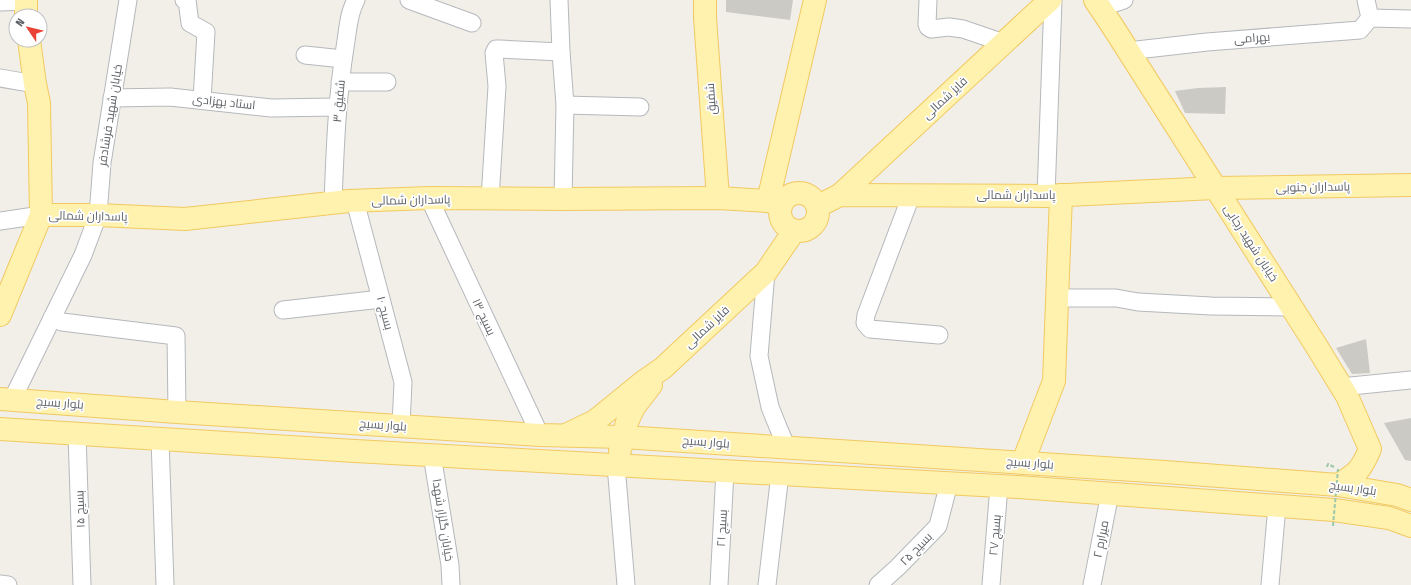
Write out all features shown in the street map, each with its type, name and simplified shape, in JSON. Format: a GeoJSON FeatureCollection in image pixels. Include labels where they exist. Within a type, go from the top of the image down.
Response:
{"type":"FeatureCollection","features":[{"type":"Feature","properties":{"kind":"main road","name":"شفیق"},"geometry":{"type":"LineString","coordinates":[[705,0],[718,198]]}},
{"type":"Feature","properties":{"kind":"main road"},"geometry":{"type":"LineString","coordinates":[[774,203],[792,193],[800,192],[808,194],[814,199],[818,206],[816,222],[806,230],[794,231],[787,227],[782,221],[780,213],[774,203],[815,0]]}},
{"type":"Feature","properties":{"kind":"main road","name":"فایز شمالی"},"geometry":{"type":"LineString","coordinates":[[840,195],[1050,0]]}},
{"type":"Feature","properties":{"kind":"main road","name":"خیابان شهید رجایی"},"geometry":{"type":"LineString","coordinates":[[1098,4],[1292,307],[1347,396],[1370,449],[1364,463],[1355,475],[1338,477]]}},
{"type":"Feature","properties":{"kind":"main road"},"geometry":{"type":"LineString","coordinates":[[0,315],[41,214],[39,102],[30,48]]}},
{"type":"Feature","properties":{"kind":"main road","name":"پاسداران جنوبی"},"geometry":{"type":"LineString","coordinates":[[1215,188],[1411,185]]}},
{"type":"Feature","properties":{"kind":"main road","name":"پاسداران شمالی"},"geometry":{"type":"LineString","coordinates":[[818,206],[840,195],[1053,195],[1215,188]]}},
{"type":"Feature","properties":{"kind":"main road"},"geometry":{"type":"LineString","coordinates":[[1023,462],[1054,381],[1057,298],[1053,195]]}},
{"type":"Feature","properties":{"kind":"main road","name":"پاسداران شمالی"},"geometry":{"type":"LineString","coordinates":[[41,214],[96,223],[185,219],[355,201],[429,198],[718,198],[774,203]]}},
{"type":"Feature","properties":{"kind":"main road","name":"فایز شمالی"},"geometry":{"type":"LineString","coordinates":[[563,436],[579,430],[595,420],[663,368],[766,272],[794,231]]}},
{"type":"Feature","properties":{"kind":"main road","name":"فایز شمالی"},"geometry":{"type":"LineString","coordinates":[[616,465],[627,422],[634,407],[663,368]]}},
{"type":"Feature","properties":{"kind":"main road","name":"بلوار بسیج"},"geometry":{"type":"LineString","coordinates":[[6,399],[177,412],[540,435],[623,437],[1023,462],[1338,477],[1411,500]]}},
{"type":"Feature","properties":{"kind":"main road","name":"بلوار بسیج"},"geometry":{"type":"LineString","coordinates":[[0,429],[1110,493],[1334,510],[1389,518],[1410,529]]}},
{"type":"Feature","properties":{"kind":"main road"},"geometry":{"type":"LineString","coordinates":[[834,477],[836,451]]}},
{"type":"Feature","properties":{"kind":"street","name":"خیابان شهید فرشادفر"},"geometry":{"type":"LineString","coordinates":[[6,399],[52,318],[83,255],[96,223],[102,163],[128,0]]}},
{"type":"Feature","properties":{"kind":"street"},"geometry":{"type":"LineString","coordinates":[[184,0],[187,0],[190,24],[206,32],[202,100]]}},
{"type":"Feature","properties":{"kind":"street","name":"شفیق ۳"},"geometry":{"type":"LineString","coordinates":[[333,203],[337,107],[351,8],[356,0]]}},
{"type":"Feature","properties":{"kind":"street"},"geometry":{"type":"LineString","coordinates":[[409,0],[472,23]]}},
{"type":"Feature","properties":{"kind":"street"},"geometry":{"type":"LineString","coordinates":[[559,0],[565,105],[562,199]]}},
{"type":"Feature","properties":{"kind":"street"},"geometry":{"type":"LineString","coordinates":[[928,0],[927,24],[931,29],[949,27],[963,29],[1004,43]]}},
{"type":"Feature","properties":{"kind":"street"},"geometry":{"type":"LineString","coordinates":[[1053,0],[1053,195]]}},
{"type":"Feature","properties":{"kind":"street"},"geometry":{"type":"LineString","coordinates":[[1098,4],[1124,0]]}},
{"type":"Feature","properties":{"kind":"street"},"geometry":{"type":"LineString","coordinates":[[1366,0],[1370,18],[1411,19]]}},
{"type":"Feature","properties":{"kind":"street"},"geometry":{"type":"LineString","coordinates":[[0,2],[26,6]]}},
{"type":"Feature","properties":{"kind":"street","name":"بهرامی"},"geometry":{"type":"LineString","coordinates":[[1128,51],[1207,42],[1360,30],[1370,18]]}},
{"type":"Feature","properties":{"kind":"street"},"geometry":{"type":"LineString","coordinates":[[490,199],[497,86],[494,53],[496,49],[561,52]]}},
{"type":"Feature","properties":{"kind":"street"},"geometry":{"type":"LineString","coordinates":[[305,55],[343,59]]}},
{"type":"Feature","properties":{"kind":"street"},"geometry":{"type":"LineString","coordinates":[[0,78],[35,84]]}},
{"type":"Feature","properties":{"kind":"street"},"geometry":{"type":"LineString","coordinates":[[340,82],[387,82]]}},
{"type":"Feature","properties":{"kind":"street","name":"استاد بهزادی"},"geometry":{"type":"LineString","coordinates":[[112,98],[170,97],[271,108],[337,107]]}},
{"type":"Feature","properties":{"kind":"street"},"geometry":{"type":"LineString","coordinates":[[565,105],[640,107]]}},
{"type":"Feature","properties":{"kind":"street"},"geometry":{"type":"LineString","coordinates":[[911,196],[866,315],[865,323],[870,329],[939,336]]}},
{"type":"Feature","properties":{"kind":"street","name":"بسیج ۱۳"},"geometry":{"type":"LineString","coordinates":[[429,198],[540,435]]}},
{"type":"Feature","properties":{"kind":"street","name":"بسیج ۱۰"},"geometry":{"type":"LineString","coordinates":[[355,201],[403,382],[401,426]]}},
{"type":"Feature","properties":{"kind":"street"},"geometry":{"type":"LineString","coordinates":[[0,222],[41,214]]}},
{"type":"Feature","properties":{"kind":"street"},"geometry":{"type":"LineString","coordinates":[[766,272],[760,356],[770,407],[788,448]]}},
{"type":"Feature","properties":{"kind":"street"},"geometry":{"type":"LineString","coordinates":[[1057,298],[1116,298],[1138,302],[1211,306],[1292,307]]}},
{"type":"Feature","properties":{"kind":"street"},"geometry":{"type":"LineString","coordinates":[[283,310],[381,299]]}},
{"type":"Feature","properties":{"kind":"street"},"geometry":{"type":"LineString","coordinates":[[52,318],[62,322],[176,336],[177,412]]}},
{"type":"Feature","properties":{"kind":"street"},"geometry":{"type":"LineString","coordinates":[[1341,387],[1411,380]]}},
{"type":"Feature","properties":{"kind":"street","name":"بسیج ۱۵"},"geometry":{"type":"LineString","coordinates":[[78,434],[82,585]]}},
{"type":"Feature","properties":{"kind":"street"},"geometry":{"type":"LineString","coordinates":[[160,439],[165,585]]}},
{"type":"Feature","properties":{"kind":"street","name":"خیابان گلزار شهدا"},"geometry":{"type":"LineString","coordinates":[[432,455],[450,565],[451,585]]}},
{"type":"Feature","properties":{"kind":"street"},"geometry":{"type":"LineString","coordinates":[[616,465],[626,585]]}},
{"type":"Feature","properties":{"kind":"street","name":"بسیج ۲۱"},"geometry":{"type":"LineString","coordinates":[[719,585],[725,471]]}},
{"type":"Feature","properties":{"kind":"street"},"geometry":{"type":"LineString","coordinates":[[767,585],[780,474]]}},
{"type":"Feature","properties":{"kind":"street","name":"بسیج ۲۵"},"geometry":{"type":"LineString","coordinates":[[878,585],[938,526],[949,483]]}},
{"type":"Feature","properties":{"kind":"street","name":"بسیج ۲۷"},"geometry":{"type":"LineString","coordinates":[[991,585],[999,486]]}},
{"type":"Feature","properties":{"kind":"street","name":"میرارم ۲"},"geometry":{"type":"LineString","coordinates":[[1092,585],[1110,493]]}},
{"type":"Feature","properties":{"kind":"street"},"geometry":{"type":"LineString","coordinates":[[1270,585],[1277,506]]}},
{"type":"Feature","properties":{"kind":"street"},"geometry":{"type":"LineString","coordinates":[[0,584],[8,585]]}},
{"type":"Feature","properties":{"kind":"path"},"geometry":{"type":"LineString","coordinates":[[1328,464],[1338,477],[1333,526]]}},
{"type":"Feature","properties":{"kind":"building"},"geometry":{"type":"Polygon","coordinates":[[[726,0],[793,0],[790,20],[726,12],[726,0]]]}},
{"type":"Feature","properties":{"kind":"building"},"geometry":{"type":"Polygon","coordinates":[[[1226,87],[1225,114],[1185,113],[1175,91],[1198,88],[1226,87]]]}},
{"type":"Feature","properties":{"kind":"building"},"geometry":{"type":"Polygon","coordinates":[[[1366,339],[1370,373],[1352,374],[1336,348],[1366,339]]]}},
{"type":"Feature","properties":{"kind":"building"},"geometry":{"type":"Polygon","coordinates":[[[1411,418],[1411,461],[1405,460],[1384,423],[1411,418]]]}}]}
